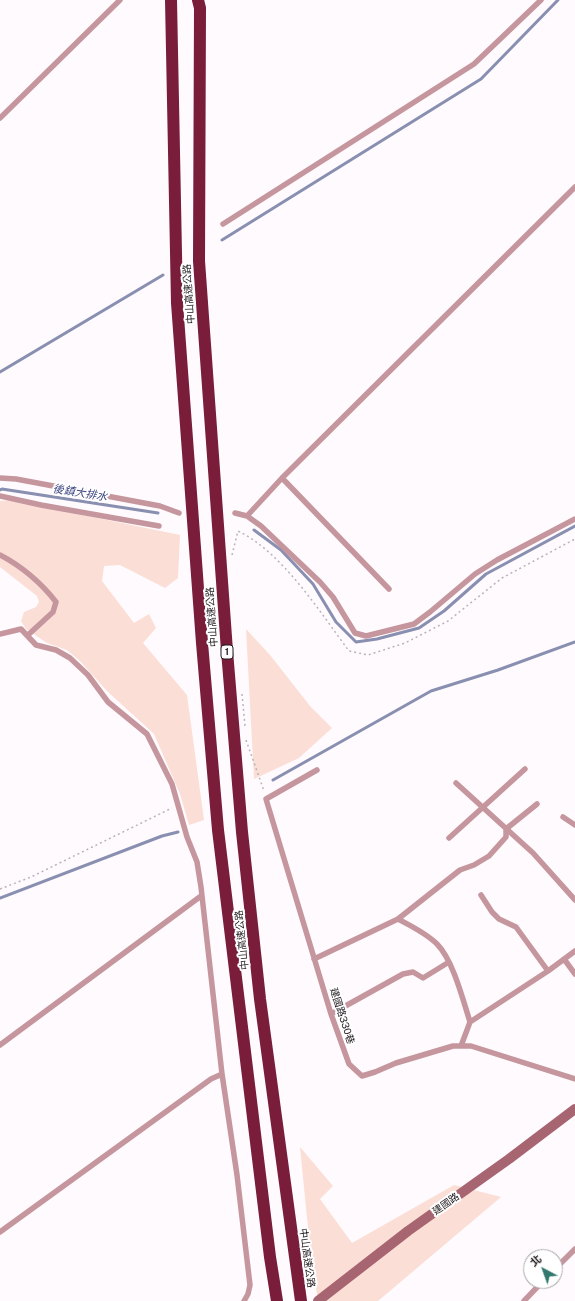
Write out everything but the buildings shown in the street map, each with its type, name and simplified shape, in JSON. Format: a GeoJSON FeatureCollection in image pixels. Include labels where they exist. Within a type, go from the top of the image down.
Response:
{"type":"FeatureCollection","features":[{"type":"Feature","properties":{"kind":"highway","name":"中山高速公路"},"geometry":{"type":"LineString","coordinates":[[171,0],[177,303],[202,643],[222,861],[270,1257],[277,1301]]}},
{"type":"Feature","properties":{"kind":"highway","name":"中山高速公路"},"geometry":{"type":"LineString","coordinates":[[200,3],[199,261],[227,651],[242,832],[260,999],[301,1301]]}},
{"type":"Feature","properties":{"kind":"street","name":"建國路"},"geometry":{"type":"LineString","coordinates":[[318,1301],[408,1230],[509,1159],[575,1110]]}},
{"type":"Feature","properties":{"kind":"lane"},"geometry":{"type":"LineString","coordinates":[[0,118],[120,0]]}},
{"type":"Feature","properties":{"kind":"lane"},"geometry":{"type":"LineString","coordinates":[[222,224],[474,64],[541,0]]}},
{"type":"Feature","properties":{"kind":"lane"},"geometry":{"type":"LineString","coordinates":[[247,516],[282,478],[575,187]]}},
{"type":"Feature","properties":{"kind":"lane"},"geometry":{"type":"LineString","coordinates":[[0,478],[16,479],[160,506],[179,513]]}},
{"type":"Feature","properties":{"kind":"lane"},"geometry":{"type":"LineString","coordinates":[[282,478],[390,589]]}},
{"type":"Feature","properties":{"kind":"lane"},"geometry":{"type":"LineString","coordinates":[[0,496],[41,505],[159,526]]}},
{"type":"Feature","properties":{"kind":"lane"},"geometry":{"type":"LineString","coordinates":[[235,513],[247,516],[261,526],[320,582],[333,597],[355,633],[366,636],[414,624],[475,574],[497,560],[575,519]]}},
{"type":"Feature","properties":{"kind":"lane"},"geometry":{"type":"LineString","coordinates":[[0,555],[13,562],[48,592],[56,602],[53,612],[28,635]]}},
{"type":"Feature","properties":{"kind":"lane"},"geometry":{"type":"LineString","coordinates":[[0,634],[21,629],[36,645],[56,650],[70,658],[88,675],[108,702],[147,734],[172,784],[179,804],[187,837],[197,862],[222,1074],[237,1175],[250,1285],[248,1294],[244,1301]]}},
{"type":"Feature","properties":{"kind":"lane"},"geometry":{"type":"LineString","coordinates":[[448,838],[525,769]]}},
{"type":"Feature","properties":{"kind":"lane"},"geometry":{"type":"LineString","coordinates":[[266,799],[317,770]]}},
{"type":"Feature","properties":{"kind":"lane"},"geometry":{"type":"LineString","coordinates":[[456,783],[533,853],[575,900]]}},
{"type":"Feature","properties":{"kind":"lane","name":"建國路330巷"},"geometry":{"type":"LineString","coordinates":[[266,799],[331,1014],[349,1064],[362,1076],[396,1063],[453,1046],[471,1046],[575,1079]]}},
{"type":"Feature","properties":{"kind":"lane"},"geometry":{"type":"LineString","coordinates":[[506,829],[536,804]]}},
{"type":"Feature","properties":{"kind":"lane"},"geometry":{"type":"LineString","coordinates":[[563,817],[575,826]]}},
{"type":"Feature","properties":{"kind":"lane"},"geometry":{"type":"LineString","coordinates":[[314,959],[398,919],[460,870],[474,865],[489,856],[506,837],[506,829]]}},
{"type":"Feature","properties":{"kind":"lane"},"geometry":{"type":"LineString","coordinates":[[0,1046],[201,896]]}},
{"type":"Feature","properties":{"kind":"lane"},"geometry":{"type":"LineString","coordinates":[[481,896],[499,919],[516,927],[548,971]]}},
{"type":"Feature","properties":{"kind":"lane"},"geometry":{"type":"LineString","coordinates":[[398,919],[437,944],[449,962],[470,1022]]}},
{"type":"Feature","properties":{"kind":"lane"},"geometry":{"type":"LineString","coordinates":[[461,1046],[470,1022],[548,971],[575,951]]}},
{"type":"Feature","properties":{"kind":"lane"},"geometry":{"type":"LineString","coordinates":[[564,959],[575,974]]}},
{"type":"Feature","properties":{"kind":"lane"},"geometry":{"type":"LineString","coordinates":[[331,1014],[403,974],[413,972],[422,978],[449,962]]}},
{"type":"Feature","properties":{"kind":"lane"},"geometry":{"type":"LineString","coordinates":[[0,1232],[211,1079],[222,1074]]}},
{"type":"Feature","properties":{"kind":"lane"},"geometry":{"type":"LineString","coordinates":[[563,1261],[575,1249]]}},
{"type":"Feature","properties":{"kind":"lane"},"geometry":{"type":"LineString","coordinates":[[524,1301],[536,1289]]}},
{"type":"Feature","properties":{"kind":"path"},"geometry":{"type":"LineString","coordinates":[[231,558],[238,531],[247,535],[264,548],[306,593],[349,651],[368,655],[405,643],[448,621],[502,578],[575,539]]}},
{"type":"Feature","properties":{"kind":"path"},"geometry":{"type":"LineString","coordinates":[[242,692],[245,731]]}},
{"type":"Feature","properties":{"kind":"path"},"geometry":{"type":"LineString","coordinates":[[246,739],[266,799]]}},
{"type":"Feature","properties":{"kind":"path"},"geometry":{"type":"LineString","coordinates":[[0,889],[31,877],[179,804]]}},
{"type":"Feature","properties":{"kind":"shaded area"},"geometry":{"type":"Polygon","coordinates":[[[10,500],[180,535],[178,578],[165,588],[120,565],[104,566],[102,581],[134,623],[149,614],[156,628],[143,643],[187,695],[204,820],[189,825],[180,794],[154,734],[107,691],[80,661],[67,650],[47,643],[26,629],[21,621],[24,612],[36,607],[39,602],[37,596],[0,567],[0,501],[10,500]]]}},
{"type":"Feature","properties":{"kind":"shaded area"},"geometry":{"type":"Polygon","coordinates":[[[246,629],[270,655],[310,706],[332,728],[299,758],[254,779],[246,629]]]}},
{"type":"Feature","properties":{"kind":"shaded area"},"geometry":{"type":"Polygon","coordinates":[[[300,1147],[333,1186],[320,1199],[352,1243],[454,1185],[501,1197],[378,1301],[318,1301],[310,1248],[300,1147]]]}},
{"type":"Feature","properties":{"kind":"waterway"},"geometry":{"type":"LineString","coordinates":[[222,240],[481,79],[558,0]]}},
{"type":"Feature","properties":{"kind":"waterway"},"geometry":{"type":"LineString","coordinates":[[0,372],[163,275]]}},
{"type":"Feature","properties":{"kind":"waterway","name":"後鎮大排水"},"geometry":{"type":"LineString","coordinates":[[0,490],[2,489],[158,513]]}},
{"type":"Feature","properties":{"kind":"waterway"},"geometry":{"type":"LineString","coordinates":[[254,530],[281,550],[313,584],[336,622],[356,642],[377,639],[419,628],[444,611],[486,574],[575,526]]}},
{"type":"Feature","properties":{"kind":"waterway"},"geometry":{"type":"LineString","coordinates":[[273,780],[431,691],[498,670],[575,642]]}},
{"type":"Feature","properties":{"kind":"waterway"},"geometry":{"type":"LineString","coordinates":[[0,898],[162,836],[178,832]]}}]}
